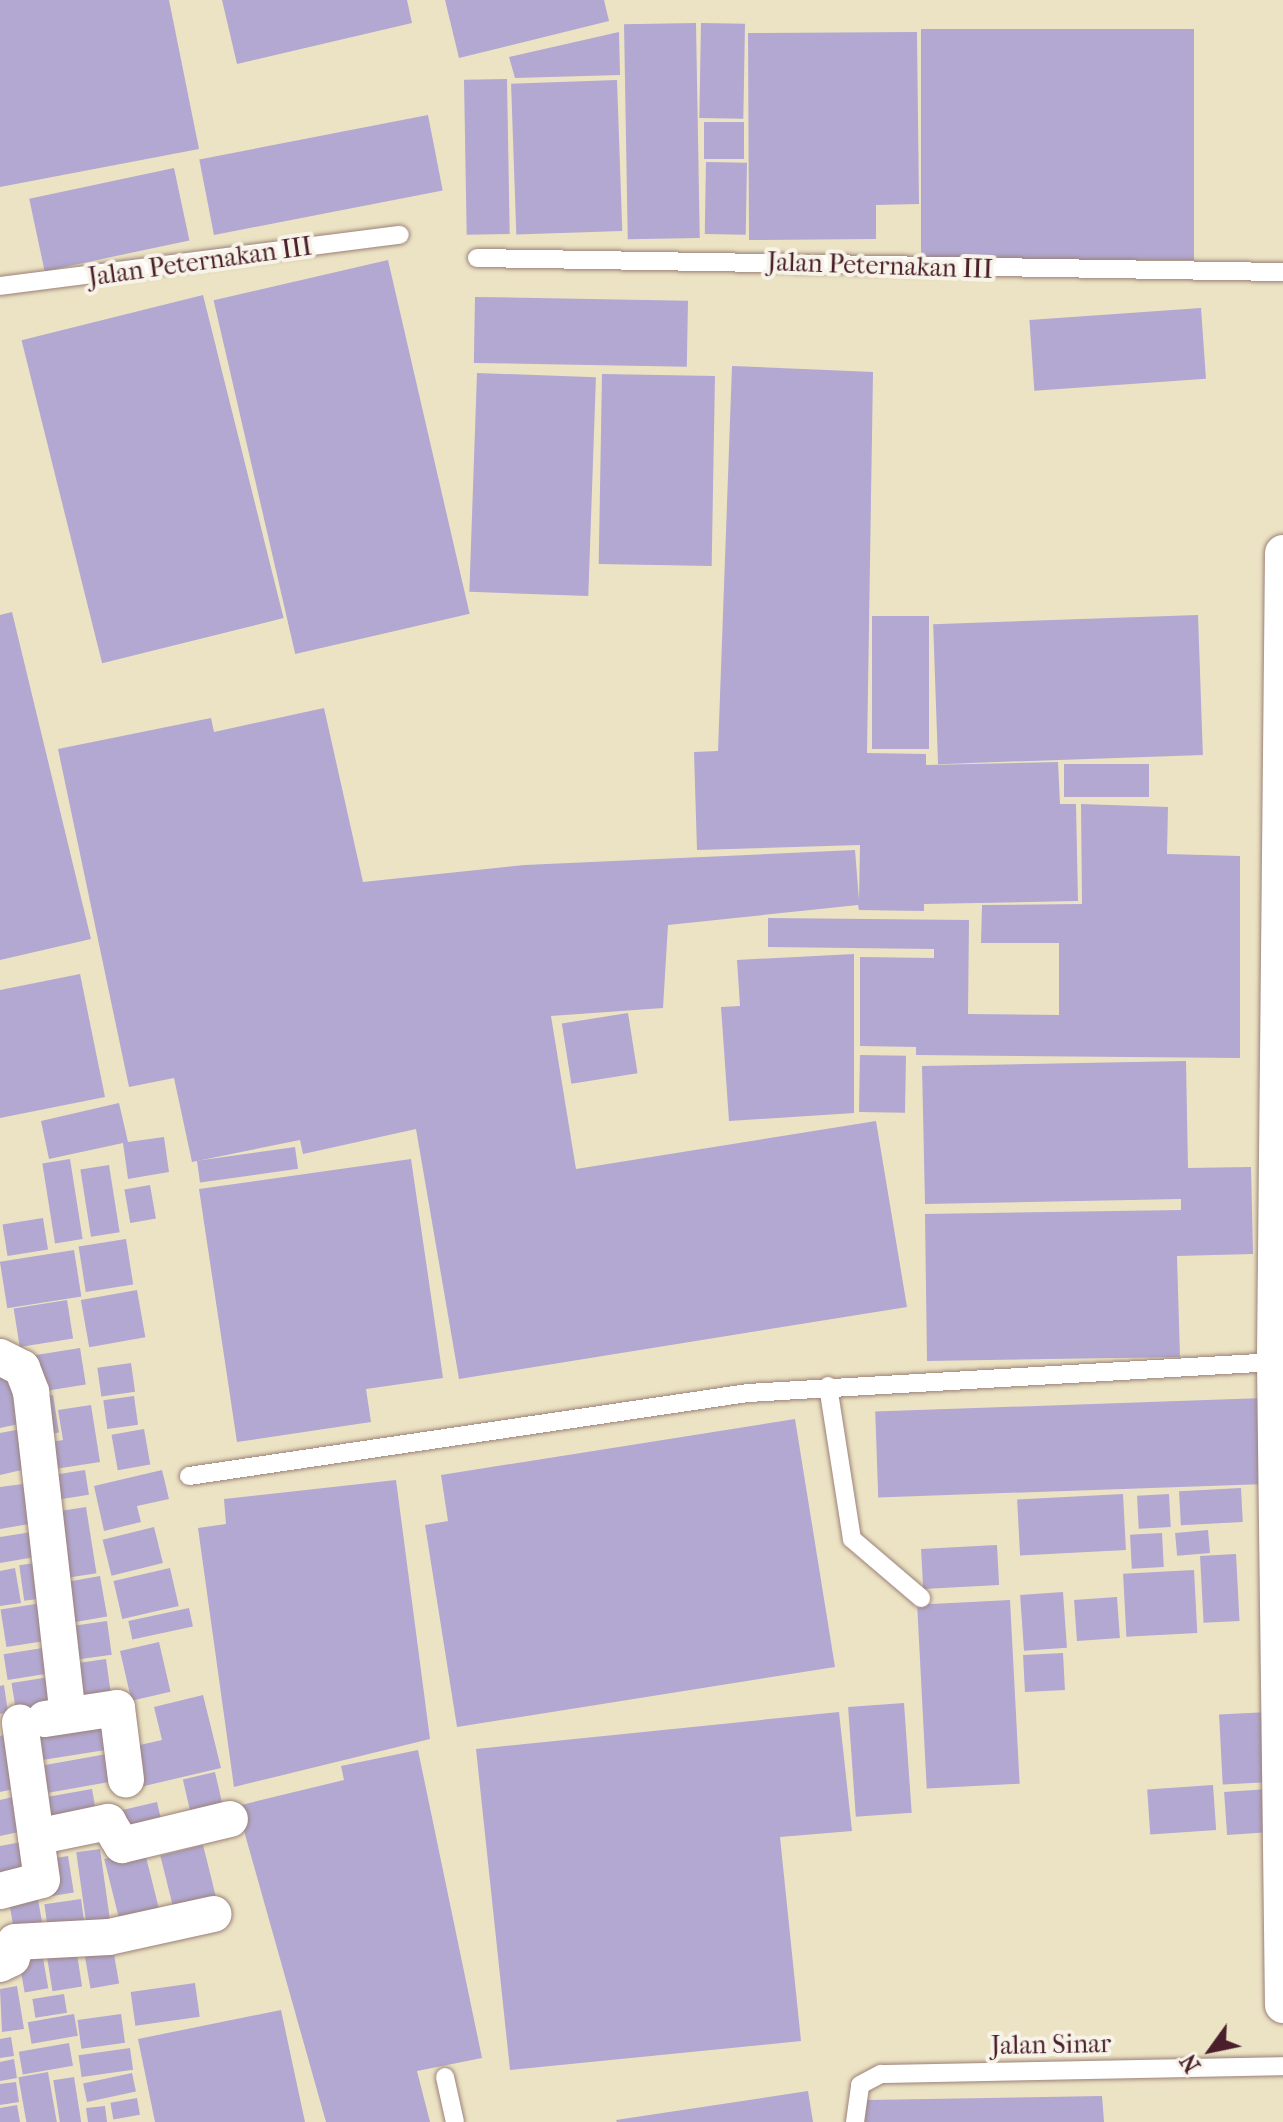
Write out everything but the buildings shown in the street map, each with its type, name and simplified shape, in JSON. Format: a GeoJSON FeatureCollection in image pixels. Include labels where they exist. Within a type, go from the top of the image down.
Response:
{"type":"FeatureCollection","features":[{"type":"Feature","properties":{"kind":"street"},"geometry":{"type":"LineString","coordinates":[[1283,553],[1280,1160],[1275,1362],[1283,2005]]}},
{"type":"Feature","properties":{"kind":"street"},"geometry":{"type":"LineString","coordinates":[[0,1357],[22,1368],[31,1392],[68,1715]]}},
{"type":"Feature","properties":{"kind":"street"},"geometry":{"type":"LineString","coordinates":[[0,1891],[42,1880],[36,1837],[10,1724],[117,1708],[126,1779]]}},
{"type":"Feature","properties":{"kind":"street"},"geometry":{"type":"LineString","coordinates":[[36,1837],[108,1822],[122,1845],[230,1819]]}},
{"type":"Feature","properties":{"kind":"street"},"geometry":{"type":"LineString","coordinates":[[0,1964],[12,1958],[15,1942],[109,1937],[214,1914]]}},
{"type":"Feature","properties":{"kind":"lane","name":"Jalan Peternakan III"},"geometry":{"type":"LineString","coordinates":[[0,286],[400,235]]}},
{"type":"Feature","properties":{"kind":"lane","name":"Jalan Peternakan III"},"geometry":{"type":"LineString","coordinates":[[477,258],[1283,272]]}},
{"type":"Feature","properties":{"kind":"lane"},"geometry":{"type":"LineString","coordinates":[[189,1476],[732,1395],[828,1386],[1275,1362]]}},
{"type":"Feature","properties":{"kind":"lane"},"geometry":{"type":"LineString","coordinates":[[828,1386],[852,1539],[921,1598]]}},
{"type":"Feature","properties":{"kind":"lane","name":"Jalan Sinar"},"geometry":{"type":"LineString","coordinates":[[855,2122],[860,2085],[881,2074],[1283,2066]]}},
{"type":"Feature","properties":{"kind":"lane"},"geometry":{"type":"LineString","coordinates":[[445,2077],[455,2122]]}}]}
